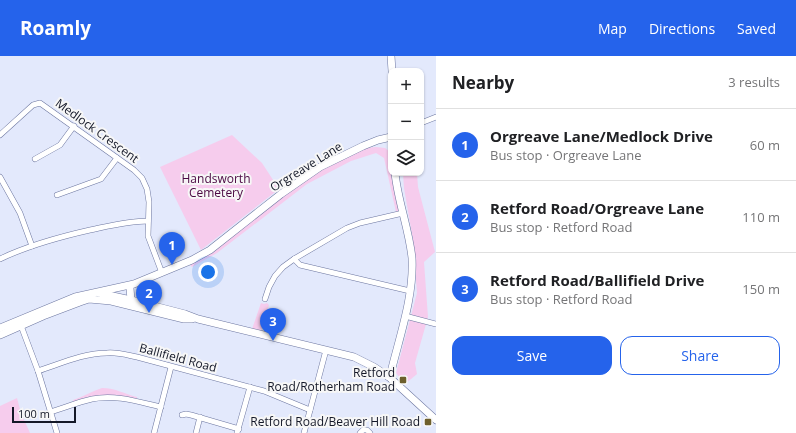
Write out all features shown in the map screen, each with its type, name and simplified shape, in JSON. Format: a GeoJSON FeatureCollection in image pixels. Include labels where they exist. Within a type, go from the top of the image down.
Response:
{"type":"FeatureCollection","features":[{"type":"Feature","properties":{"kind":"main road"},"geometry":{"type":"LineString","coordinates":[[391,56],[392,68]]}},
{"type":"Feature","properties":{"kind":"main road","name":"Orgreave Lane"},"geometry":{"type":"LineString","coordinates":[[113,297],[132,286],[192,260],[210,250],[281,194],[320,168],[363,146],[378,140],[388,138]]}},
{"type":"Feature","properties":{"kind":"main road"},"geometry":{"type":"LineString","coordinates":[[388,377],[391,372],[410,291],[411,256],[395,176]]}},
{"type":"Feature","properties":{"kind":"main road"},"geometry":{"type":"LineString","coordinates":[[131,300],[132,286]]}},
{"type":"Feature","properties":{"kind":"main road","name":"Orgreave Lane"},"geometry":{"type":"LineString","coordinates":[[97,293],[132,286]]}},
{"type":"Feature","properties":{"kind":"main road"},"geometry":{"type":"LineString","coordinates":[[113,297],[116,288]]}},
{"type":"Feature","properties":{"kind":"main road"},"geometry":{"type":"LineString","coordinates":[[0,335],[20,323],[75,297],[97,293],[184,319],[198,319]]}},
{"type":"Feature","properties":{"kind":"main road"},"geometry":{"type":"LineString","coordinates":[[0,328],[20,323],[80,302],[94,299],[113,297],[131,300],[185,314],[198,319],[354,357],[374,367],[388,377],[436,420]]}},
{"type":"Feature","properties":{"kind":"street","name":"Medlock Crescent"},"geometry":{"type":"LineString","coordinates":[[0,135],[33,105],[38,103],[44,104],[134,170],[145,184],[149,202],[148,236],[162,273]]}},
{"type":"Feature","properties":{"kind":"street"},"geometry":{"type":"LineString","coordinates":[[424,122],[436,117]]}},
{"type":"Feature","properties":{"kind":"street"},"geometry":{"type":"LineString","coordinates":[[35,159],[60,145],[74,126]]}},
{"type":"Feature","properties":{"kind":"street"},"geometry":{"type":"LineString","coordinates":[[57,195],[101,179],[117,158]]}},
{"type":"Feature","properties":{"kind":"street"},"geometry":{"type":"LineString","coordinates":[[0,177],[20,213],[32,246]]}},
{"type":"Feature","properties":{"kind":"street"},"geometry":{"type":"LineString","coordinates":[[265,299],[274,276],[294,259],[347,228],[403,213]]}},
{"type":"Feature","properties":{"kind":"street"},"geometry":{"type":"LineString","coordinates":[[0,259],[32,246],[105,227],[130,222],[148,221]]}},
{"type":"Feature","properties":{"kind":"street"},"geometry":{"type":"LineString","coordinates":[[294,259],[300,265],[410,291]]}},
{"type":"Feature","properties":{"kind":"street"},"geometry":{"type":"LineString","coordinates":[[405,316],[436,324]]}},
{"type":"Feature","properties":{"kind":"street"},"geometry":{"type":"LineString","coordinates":[[20,323],[38,371],[57,433]]}},
{"type":"Feature","properties":{"kind":"street"},"geometry":{"type":"LineString","coordinates":[[304,433],[326,350]]}},
{"type":"Feature","properties":{"kind":"street","name":"Ballifield Road"},"geometry":{"type":"LineString","coordinates":[[38,371],[85,356],[108,353],[125,354],[250,387],[275,395],[310,410]]}},
{"type":"Feature","properties":{"kind":"street"},"geometry":{"type":"LineString","coordinates":[[154,433],[171,367]]}},
{"type":"Feature","properties":{"kind":"street"},"geometry":{"type":"LineString","coordinates":[[182,415],[186,414],[200,417],[238,431],[250,387]]}},
{"type":"Feature","properties":{"kind":"street"},"geometry":{"type":"LineString","coordinates":[[50,412],[102,397],[126,399],[161,407]]}},
{"type":"Feature","properties":{"kind":"street"},"geometry":{"type":"LineString","coordinates":[[196,433],[200,417]]}},
{"type":"Feature","properties":{"kind":"street"},"geometry":{"type":"LineString","coordinates":[[360,433],[363,430],[370,433]]}},
{"type":"Feature","properties":{"kind":"green space","name":"Handsworth Cemetery"},"geometry":{"type":"Polygon","coordinates":[[[232,135],[262,163],[279,189],[201,250],[160,167],[232,135]]]}},
{"type":"Feature","properties":{"kind":"green space"},"geometry":{"type":"Polygon","coordinates":[[[376,147],[385,148],[388,150],[388,176],[384,158],[376,153],[351,161],[307,184],[217,253],[192,267],[189,264],[307,179],[336,161],[364,149],[376,147]]]}},
{"type":"Feature","properties":{"kind":"green space"},"geometry":{"type":"Polygon","coordinates":[[[388,176],[393,176],[399,211],[396,212],[388,176]]]}},
{"type":"Feature","properties":{"kind":"green space"},"geometry":{"type":"Polygon","coordinates":[[[403,176],[417,176],[418,187],[435,252],[424,262],[428,317],[415,363],[417,374],[405,384],[396,373],[417,293],[413,240],[403,176]]]}},
{"type":"Feature","properties":{"kind":"green space"},"geometry":{"type":"Polygon","coordinates":[[[261,303],[267,303],[269,305],[261,331],[252,329],[261,303]]]}},
{"type":"Feature","properties":{"kind":"green space"},"geometry":{"type":"Polygon","coordinates":[[[102,388],[116,390],[137,397],[137,399],[119,396],[105,396],[73,402],[73,400],[102,388]]]}},
{"type":"Feature","properties":{"kind":"green space"},"geometry":{"type":"Polygon","coordinates":[[[17,398],[21,413],[30,433],[0,433],[0,406],[17,398]]]}},
{"type":"Feature","properties":{"kind":"place","name":"Orgreave Lane/Medlock Drive"},"geometry":{"type":"Point","coordinates":[172,265]}},
{"type":"Feature","properties":{"kind":"place","name":"Retford Road/Orgreave Lane"},"geometry":{"type":"Point","coordinates":[149,313]}},
{"type":"Feature","properties":{"kind":"place","name":"Retford Road/Ballifield Drive"},"geometry":{"type":"Point","coordinates":[273,341]}},
{"type":"Feature","properties":{"kind":"place","name":"Retford Road/Rotherham Road"},"geometry":{"type":"Point","coordinates":[403,380]}},
{"type":"Feature","properties":{"kind":"place","name":"Retford Road/Beaver Hill Road"},"geometry":{"type":"Point","coordinates":[428,422]}}]}
